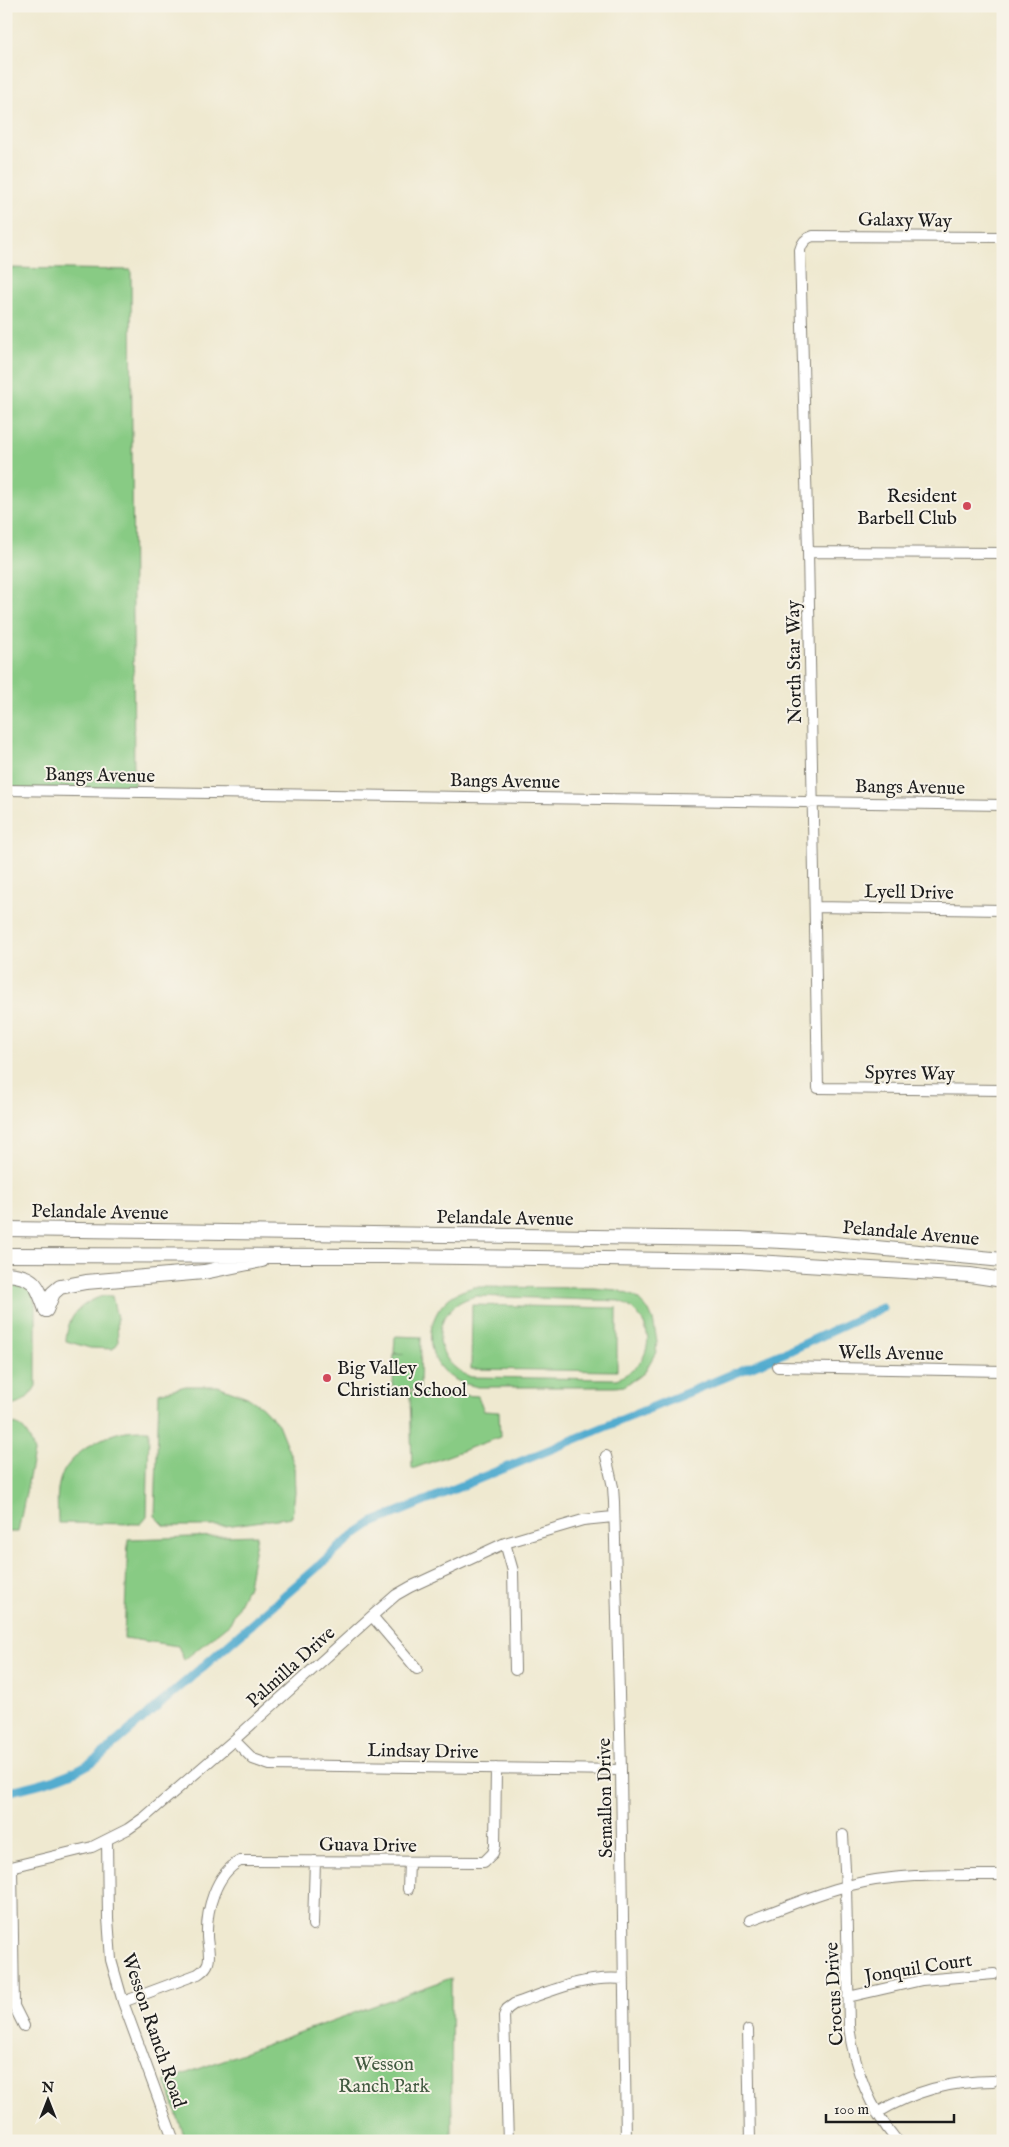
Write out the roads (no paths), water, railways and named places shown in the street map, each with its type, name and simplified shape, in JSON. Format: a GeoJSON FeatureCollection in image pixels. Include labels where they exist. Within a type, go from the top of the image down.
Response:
{"type":"FeatureCollection","features":[{"type":"Feature","properties":{"kind":"main road","name":"Pelandale Avenue"},"geometry":{"type":"LineString","coordinates":[[6,1229],[740,1239],[823,1242],[1003,1260]]}},
{"type":"Feature","properties":{"kind":"main road","name":"Pelandale Avenue"},"geometry":{"type":"LineString","coordinates":[[6,1255],[282,1255],[740,1261],[960,1274],[1003,1280]]}},
{"type":"Feature","properties":{"kind":"main road"},"geometry":{"type":"LineString","coordinates":[[6,1274],[18,1275],[38,1284],[46,1310],[53,1293],[60,1288],[103,1280],[204,1272],[241,1266],[282,1255]]}},
{"type":"Feature","properties":{"kind":"street","name":"Galaxy Way"},"geometry":{"type":"LineString","coordinates":[[808,238],[813,236],[1003,237]]}},
{"type":"Feature","properties":{"kind":"street","name":"North Star Way"},"geometry":{"type":"LineString","coordinates":[[808,238],[802,244],[800,250],[808,552],[818,1088]]}},
{"type":"Feature","properties":{"kind":"street"},"geometry":{"type":"LineString","coordinates":[[808,552],[1003,553]]}},
{"type":"Feature","properties":{"kind":"street","name":"Bangs Avenue"},"geometry":{"type":"LineString","coordinates":[[6,790],[1003,805]]}},
{"type":"Feature","properties":{"kind":"street","name":"Lyell Drive"},"geometry":{"type":"LineString","coordinates":[[815,907],[1003,910]]}},
{"type":"Feature","properties":{"kind":"street","name":"Spyres Way"},"geometry":{"type":"LineString","coordinates":[[818,1088],[1003,1090]]}},
{"type":"Feature","properties":{"kind":"street","name":"Wells Avenue"},"geometry":{"type":"LineString","coordinates":[[778,1367],[1003,1372]]}},
{"type":"Feature","properties":{"kind":"street","name":"Semallon Drive"},"geometry":{"type":"LineString","coordinates":[[606,1456],[613,1487],[621,1770],[626,2141]]}},
{"type":"Feature","properties":{"kind":"street","name":"Palmilla Drive"},"geometry":{"type":"LineString","coordinates":[[9,1867],[72,1853],[107,1840],[145,1817],[396,1595],[505,1544],[583,1520],[613,1518]]}},
{"type":"Feature","properties":{"kind":"street"},"geometry":{"type":"LineString","coordinates":[[505,1544],[513,1571],[515,1670]]}},
{"type":"Feature","properties":{"kind":"street"},"geometry":{"type":"LineString","coordinates":[[372,1616],[417,1669]]}},
{"type":"Feature","properties":{"kind":"street","name":"Lindsay Drive"},"geometry":{"type":"LineString","coordinates":[[234,1740],[253,1759],[270,1765],[621,1770]]}},
{"type":"Feature","properties":{"kind":"street","name":"Guava Drive"},"geometry":{"type":"LineString","coordinates":[[123,2002],[198,1974],[207,1967],[209,1957],[207,1927],[212,1902],[222,1880],[235,1864],[246,1860],[480,1863],[489,1858],[495,1846],[496,1768]]}},
{"type":"Feature","properties":{"kind":"street","name":"Crocus Drive"},"geometry":{"type":"LineString","coordinates":[[842,1835],[846,1886],[849,2026],[855,2063],[867,2095],[897,2141]]}},
{"type":"Feature","properties":{"kind":"street","name":"Wesson Ranch Road"},"geometry":{"type":"LineString","coordinates":[[107,1840],[109,1944],[116,1980],[174,2141]]}},
{"type":"Feature","properties":{"kind":"street"},"geometry":{"type":"LineString","coordinates":[[313,1926],[315,1861]]}},
{"type":"Feature","properties":{"kind":"street"},"geometry":{"type":"LineString","coordinates":[[408,1889],[409,1862]]}},
{"type":"Feature","properties":{"kind":"street"},"geometry":{"type":"LineString","coordinates":[[9,1867],[14,2006],[24,2026]]}},
{"type":"Feature","properties":{"kind":"street"},"geometry":{"type":"LineString","coordinates":[[750,1920],[846,1886],[904,1878],[945,1875],[1003,1875]]}},
{"type":"Feature","properties":{"kind":"street","name":"Jonquil Court"},"geometry":{"type":"LineString","coordinates":[[848,1997],[922,1980],[994,1974]]}},
{"type":"Feature","properties":{"kind":"street"},"geometry":{"type":"LineString","coordinates":[[508,2141],[504,2016],[507,2009],[514,2004],[580,1981],[609,1977],[624,1979]]}},
{"type":"Feature","properties":{"kind":"street"},"geometry":{"type":"LineString","coordinates":[[748,2030],[750,2141]]}},
{"type":"Feature","properties":{"kind":"street"},"geometry":{"type":"LineString","coordinates":[[877,2113],[896,2101],[935,2087],[970,2081],[993,2081]]}},
{"type":"Feature","properties":{"kind":"waterway"},"geometry":{"type":"LineString","coordinates":[[6,1792],[42,1783],[76,1771],[98,1758],[354,1535],[372,1523],[791,1350],[882,1308]]}},
{"type":"Feature","properties":{"kind":"place","name":"Resident Barbell Club"},"geometry":{"type":"Point","coordinates":[967,506]}},
{"type":"Feature","properties":{"kind":"place","name":"Big Valley Christian School"},"geometry":{"type":"Point","coordinates":[327,1378]}},
{"type":"Feature","properties":{"kind":"park label","name":"Wesson Ranch Park"},"geometry":{"type":"Point","coordinates":[384,2074]}}]}
